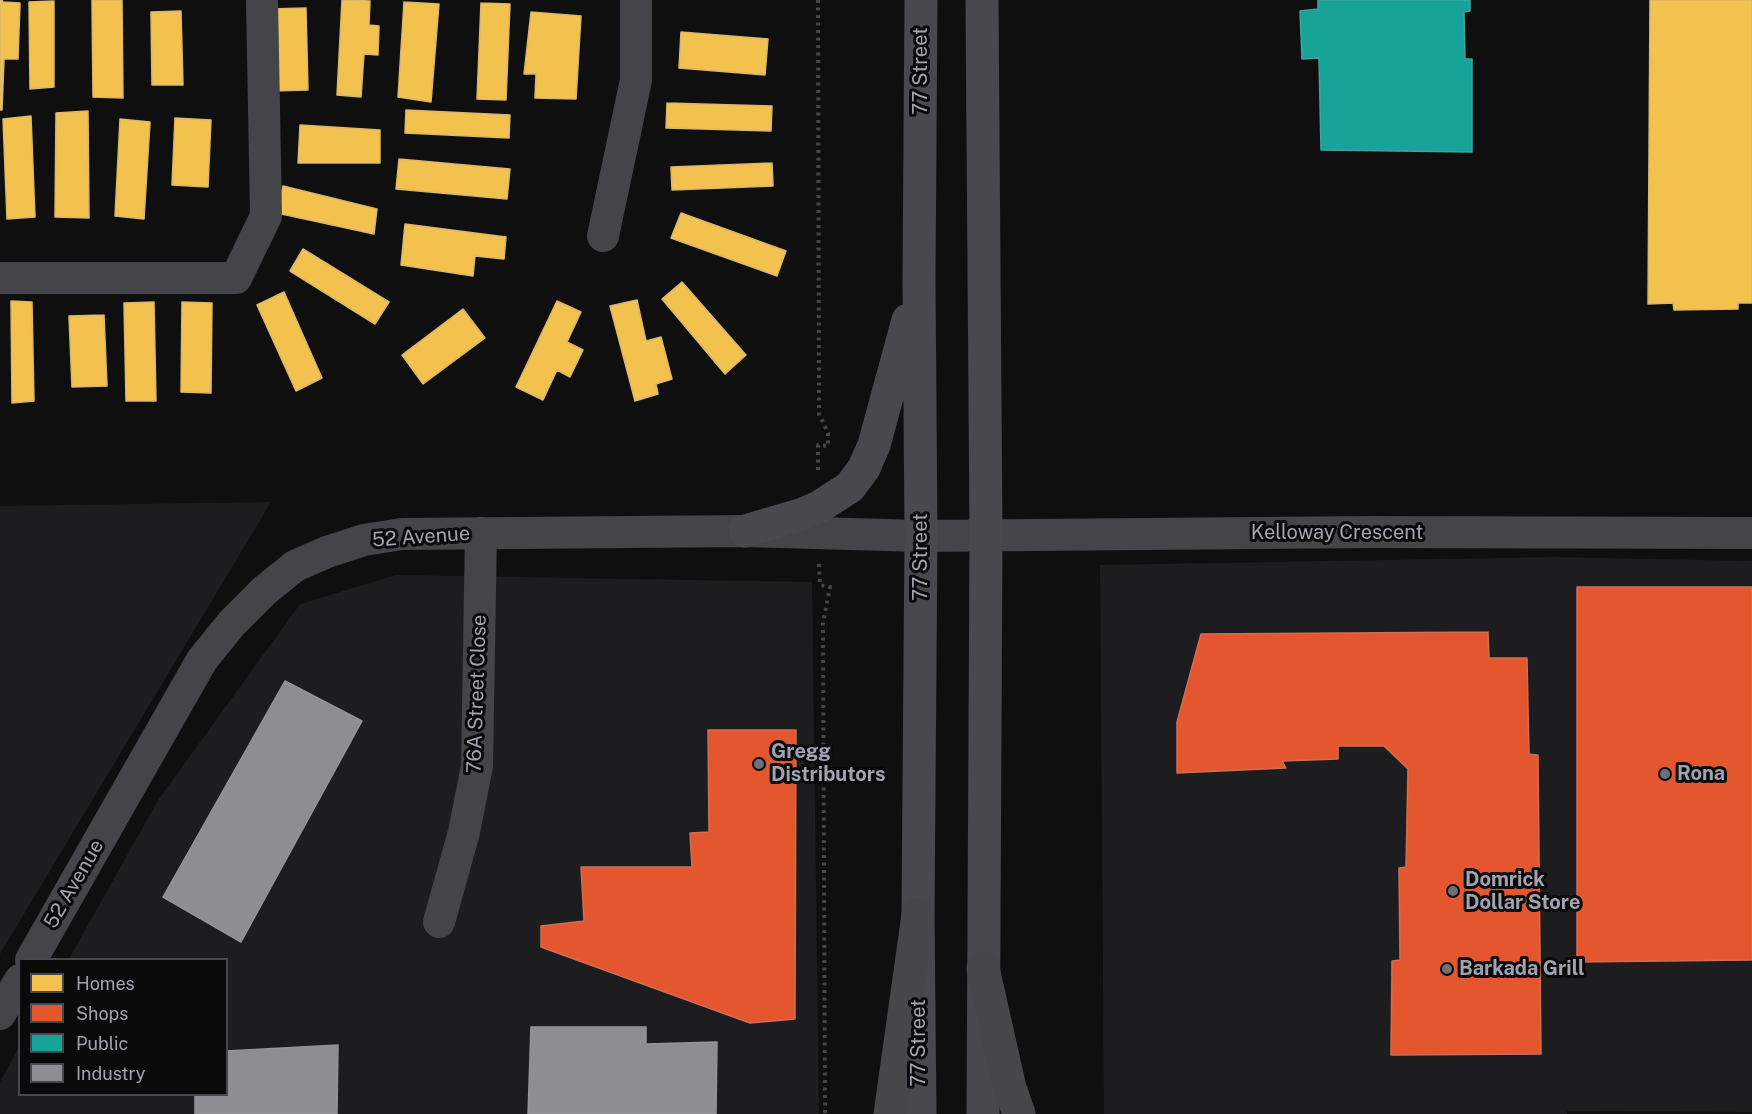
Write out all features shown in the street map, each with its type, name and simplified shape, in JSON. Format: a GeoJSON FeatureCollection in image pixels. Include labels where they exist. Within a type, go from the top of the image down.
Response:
{"type":"FeatureCollection","features":[{"type":"Feature","properties":{"kind":"main road","name":"77 Street"},"geometry":{"type":"LineString","coordinates":[[920,1114],[918,915],[921,0]]}},
{"type":"Feature","properties":{"kind":"main road"},"geometry":{"type":"LineString","coordinates":[[982,0],[986,535],[983,1114]]}},
{"type":"Feature","properties":{"kind":"main road"},"geometry":{"type":"LineString","coordinates":[[745,531],[819,507],[850,487],[864,468],[874,445],[919,280]]}},
{"type":"Feature","properties":{"kind":"main road"},"geometry":{"type":"LineString","coordinates":[[890,1114],[918,915]]}},
{"type":"Feature","properties":{"kind":"main road"},"geometry":{"type":"LineString","coordinates":[[983,968],[1018,1114]]}},
{"type":"Feature","properties":{"kind":"street"},"geometry":{"type":"LineString","coordinates":[[0,279],[236,278],[266,216],[262,0]]}},
{"type":"Feature","properties":{"kind":"street"},"geometry":{"type":"LineString","coordinates":[[603,236],[636,80],[636,0]]}},
{"type":"Feature","properties":{"kind":"street","name":"52 Avenue"},"geometry":{"type":"LineString","coordinates":[[32,958],[202,660],[231,623],[264,591],[295,566],[327,552],[364,540],[402,534],[745,531],[921,536]]}},
{"type":"Feature","properties":{"kind":"street","name":"Kelloway Crescent"},"geometry":{"type":"LineString","coordinates":[[921,536],[1360,532],[1752,533]]}},
{"type":"Feature","properties":{"kind":"street","name":"76A Street Close"},"geometry":{"type":"LineString","coordinates":[[439,922],[464,832],[477,766],[481,533]]}},
{"type":"Feature","properties":{"kind":"street"},"geometry":{"type":"LineString","coordinates":[[0,1014],[18,983]]}},
{"type":"Feature","properties":{"kind":"path"},"geometry":{"type":"LineString","coordinates":[[818,0],[819,414],[828,433],[828,446],[818,446],[819,480]]}},
{"type":"Feature","properties":{"kind":"path"},"geometry":{"type":"LineString","coordinates":[[819,567],[820,585],[830,587],[824,623],[825,1114]]}},
{"type":"Feature","properties":{"kind":"shaded area"},"geometry":{"type":"Polygon","coordinates":[[[271,502],[0,954],[0,506],[271,502]]]}},
{"type":"Feature","properties":{"kind":"shaded area"},"geometry":{"type":"Polygon","coordinates":[[[1556,557],[1752,561],[1752,1112],[1104,1114],[1100,565],[1556,557]]]}},
{"type":"Feature","properties":{"kind":"shaded area"},"geometry":{"type":"Polygon","coordinates":[[[396,575],[812,582],[819,1114],[0,1114],[0,1082],[18,1049],[18,1096],[228,1096],[228,958],[70,958],[158,800],[300,604],[396,575]]]}},
{"type":"Feature","properties":{"kind":"building: Homes"},"geometry":{"type":"Polygon","coordinates":[[[0,0],[20,3],[18,59],[4,59],[2,110],[0,110],[0,0]]]}},
{"type":"Feature","properties":{"kind":"building: Homes"},"geometry":{"type":"Polygon","coordinates":[[[92,0],[122,0],[123,98],[93,97],[92,0]]]}},
{"type":"Feature","properties":{"kind":"building: Homes"},"geometry":{"type":"Polygon","coordinates":[[[342,0],[370,1],[369,25],[379,26],[378,55],[364,54],[361,97],[337,95],[342,0]]]}},
{"type":"Feature","properties":{"kind":"building: Homes"},"geometry":{"type":"Polygon","coordinates":[[[1650,0],[1752,0],[1752,303],[1738,303],[1738,309],[1674,310],[1673,303],[1648,304],[1650,0]]]}},
{"type":"Feature","properties":{"kind":"building: Homes"},"geometry":{"type":"Polygon","coordinates":[[[54,1],[54,87],[30,89],[29,2],[54,1]]]}},
{"type":"Feature","properties":{"kind":"building: Homes"},"geometry":{"type":"Polygon","coordinates":[[[404,2],[439,4],[431,102],[398,97],[404,2]]]}},
{"type":"Feature","properties":{"kind":"building: Homes"},"geometry":{"type":"Polygon","coordinates":[[[481,3],[510,4],[506,100],[477,99],[481,3]]]}},
{"type":"Feature","properties":{"kind":"building: Homes"},"geometry":{"type":"Polygon","coordinates":[[[306,8],[308,90],[271,91],[269,9],[306,8]]]}},
{"type":"Feature","properties":{"kind":"building: Homes"},"geometry":{"type":"Polygon","coordinates":[[[181,11],[183,85],[152,85],[151,12],[181,11]]]}},
{"type":"Feature","properties":{"kind":"building: Homes"},"geometry":{"type":"Polygon","coordinates":[[[531,12],[581,16],[576,99],[535,98],[536,74],[524,74],[531,12]]]}},
{"type":"Feature","properties":{"kind":"building: Homes"},"geometry":{"type":"Polygon","coordinates":[[[681,32],[768,39],[765,75],[679,68],[681,32]]]}},
{"type":"Feature","properties":{"kind":"building: Homes"},"geometry":{"type":"Polygon","coordinates":[[[667,103],[772,106],[771,131],[666,128],[667,103]]]}},
{"type":"Feature","properties":{"kind":"building: Homes"},"geometry":{"type":"Polygon","coordinates":[[[406,110],[510,115],[509,138],[405,133],[406,110]]]}},
{"type":"Feature","properties":{"kind":"building: Homes"},"geometry":{"type":"Polygon","coordinates":[[[88,111],[89,218],[55,217],[56,113],[88,111]]]}},
{"type":"Feature","properties":{"kind":"building: Homes"},"geometry":{"type":"Polygon","coordinates":[[[31,116],[35,217],[7,219],[3,119],[31,116]]]}},
{"type":"Feature","properties":{"kind":"building: Homes"},"geometry":{"type":"Polygon","coordinates":[[[175,118],[211,120],[208,187],[172,185],[175,118]]]}},
{"type":"Feature","properties":{"kind":"building: Homes"},"geometry":{"type":"Polygon","coordinates":[[[120,119],[150,122],[144,219],[115,216],[120,119]]]}},
{"type":"Feature","properties":{"kind":"building: Homes"},"geometry":{"type":"Polygon","coordinates":[[[300,125],[380,130],[380,163],[298,163],[300,125]]]}},
{"type":"Feature","properties":{"kind":"building: Homes"},"geometry":{"type":"Polygon","coordinates":[[[399,159],[510,169],[507,199],[396,189],[399,159]]]}},
{"type":"Feature","properties":{"kind":"building: Homes"},"geometry":{"type":"Polygon","coordinates":[[[772,163],[773,186],[672,190],[671,167],[772,163]]]}},
{"type":"Feature","properties":{"kind":"building: Homes"},"geometry":{"type":"Polygon","coordinates":[[[283,186],[377,209],[374,234],[277,213],[283,186]]]}},
{"type":"Feature","properties":{"kind":"building: Homes"},"geometry":{"type":"Polygon","coordinates":[[[681,213],[786,251],[777,276],[671,238],[681,213]]]}},
{"type":"Feature","properties":{"kind":"building: Homes"},"geometry":{"type":"Polygon","coordinates":[[[405,224],[506,237],[504,259],[475,256],[473,276],[401,265],[405,224]]]}},
{"type":"Feature","properties":{"kind":"building: Homes"},"geometry":{"type":"Polygon","coordinates":[[[303,249],[389,302],[375,324],[290,271],[303,249]]]}},
{"type":"Feature","properties":{"kind":"building: Homes"},"geometry":{"type":"Polygon","coordinates":[[[682,282],[746,355],[725,374],[662,299],[682,282]]]}},
{"type":"Feature","properties":{"kind":"building: Homes"},"geometry":{"type":"Polygon","coordinates":[[[284,292],[322,378],[296,391],[257,305],[284,292]]]}},
{"type":"Feature","properties":{"kind":"building: Homes"},"geometry":{"type":"Polygon","coordinates":[[[637,300],[646,341],[661,337],[672,379],[656,384],[658,394],[635,401],[610,306],[637,300]]]}},
{"type":"Feature","properties":{"kind":"building: Homes"},"geometry":{"type":"Polygon","coordinates":[[[11,301],[32,302],[34,401],[12,403],[11,301]]]}},
{"type":"Feature","properties":{"kind":"building: Homes"},"geometry":{"type":"Polygon","coordinates":[[[557,301],[581,312],[567,342],[583,350],[570,377],[557,370],[543,400],[516,387],[557,301]]]}},
{"type":"Feature","properties":{"kind":"building: Homes"},"geometry":{"type":"Polygon","coordinates":[[[154,302],[156,401],[126,401],[124,303],[154,302]]]}},
{"type":"Feature","properties":{"kind":"building: Homes"},"geometry":{"type":"Polygon","coordinates":[[[182,302],[212,303],[211,393],[181,392],[182,302]]]}},
{"type":"Feature","properties":{"kind":"building: Homes"},"geometry":{"type":"Polygon","coordinates":[[[463,309],[485,338],[423,384],[402,355],[463,309]]]}},
{"type":"Feature","properties":{"kind":"building: Homes"},"geometry":{"type":"Polygon","coordinates":[[[104,315],[107,386],[72,387],[69,316],[104,315]]]}},
{"type":"Feature","properties":{"kind":"building: Shops","name":"Rona"},"geometry":{"type":"Polygon","coordinates":[[[1577,587],[1752,587],[1752,960],[1577,962],[1577,587]]]}},
{"type":"Feature","properties":{"kind":"building: Shops"},"geometry":{"type":"Polygon","coordinates":[[[1488,632],[1489,658],[1527,658],[1529,754],[1538,755],[1541,1054],[1391,1055],[1392,961],[1400,960],[1399,868],[1406,867],[1408,769],[1384,746],[1338,746],[1338,759],[1282,761],[1286,768],[1177,773],[1177,722],[1201,634],[1488,632]]]}},
{"type":"Feature","properties":{"kind":"building: Shops"},"geometry":{"type":"Polygon","coordinates":[[[708,730],[796,730],[795,1019],[750,1023],[541,947],[541,926],[584,921],[581,867],[692,867],[690,833],[709,832],[708,730]]]}},
{"type":"Feature","properties":{"kind":"building: Public"},"geometry":{"type":"Polygon","coordinates":[[[1318,0],[1470,0],[1470,11],[1464,12],[1465,59],[1472,59],[1472,152],[1321,150],[1319,58],[1302,59],[1300,11],[1318,9],[1318,0]]]}},
{"type":"Feature","properties":{"kind":"building: Industry"},"geometry":{"type":"Polygon","coordinates":[[[285,681],[362,721],[241,942],[163,897],[285,681]]]}},
{"type":"Feature","properties":{"kind":"building: Industry"},"geometry":{"type":"Polygon","coordinates":[[[531,1027],[646,1027],[646,1044],[717,1042],[716,1114],[528,1114],[531,1027]]]}},
{"type":"Feature","properties":{"kind":"building: Industry"},"geometry":{"type":"Polygon","coordinates":[[[338,1045],[337,1114],[195,1114],[195,1096],[228,1096],[228,1051],[338,1045]]]}},
{"type":"Feature","properties":{"kind":"place","name":"Gregg Distributors"},"geometry":{"type":"Point","coordinates":[759,764]}},
{"type":"Feature","properties":{"kind":"place","name":"Rona"},"geometry":{"type":"Point","coordinates":[1665,774]}},
{"type":"Feature","properties":{"kind":"place","name":"Domrick Dollar Store"},"geometry":{"type":"Point","coordinates":[1453,891]}},
{"type":"Feature","properties":{"kind":"place","name":"Barkada Grill"},"geometry":{"type":"Point","coordinates":[1447,969]}}]}
